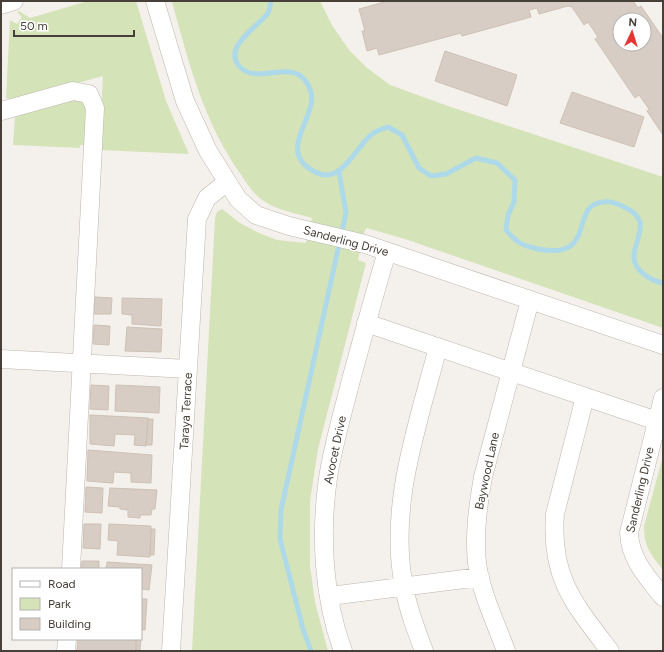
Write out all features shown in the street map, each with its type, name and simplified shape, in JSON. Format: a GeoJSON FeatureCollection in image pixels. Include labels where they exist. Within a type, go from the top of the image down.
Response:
{"type":"FeatureCollection","features":[{"type":"Feature","properties":{"kind":"street"},"geometry":{"type":"LineString","coordinates":[[1,5],[14,1]]}},
{"type":"Feature","properties":{"kind":"street","name":"Sanderling Drive"},"geometry":{"type":"LineString","coordinates":[[154,1],[185,101],[208,151],[238,199],[256,215],[289,226],[365,244],[663,345]]}},
{"type":"Feature","properties":{"kind":"street"},"geometry":{"type":"LineString","coordinates":[[1,111],[73,91],[89,94],[95,108],[71,568]]}},
{"type":"Feature","properties":{"kind":"street","name":"Taraya Terrace"},"geometry":{"type":"LineString","coordinates":[[172,651],[196,219],[207,198],[227,182]]}},
{"type":"Feature","properties":{"kind":"street","name":"Avocet Drive"},"geometry":{"type":"LineString","coordinates":[[343,651],[330,596],[324,549],[324,524],[328,477],[366,323],[387,252]]}},
{"type":"Feature","properties":{"kind":"street","name":"Baywood Lane"},"geometry":{"type":"LineString","coordinates":[[506,648],[480,578],[477,564],[476,545],[478,507],[483,477],[530,300]]}},
{"type":"Feature","properties":{"kind":"street"},"geometry":{"type":"LineString","coordinates":[[366,323],[657,421]]}},
{"type":"Feature","properties":{"kind":"street"},"geometry":{"type":"LineString","coordinates":[[424,651],[413,621],[404,587],[399,535],[402,491],[438,347]]}},
{"type":"Feature","properties":{"kind":"street"},"geometry":{"type":"LineString","coordinates":[[1,360],[188,369]]}},
{"type":"Feature","properties":{"kind":"street"},"geometry":{"type":"LineString","coordinates":[[585,397],[555,514],[555,554],[561,577],[571,599],[610,651]]}},
{"type":"Feature","properties":{"kind":"street","name":"Sanderling Drive"},"geometry":{"type":"LineString","coordinates":[[663,398],[628,533],[629,543],[638,565],[663,597]]}},
{"type":"Feature","properties":{"kind":"street"},"geometry":{"type":"LineString","coordinates":[[330,596],[480,578]]}},
{"type":"Feature","properties":{"kind":"street"},"geometry":{"type":"LineString","coordinates":[[66,651],[67,640]]}},
{"type":"Feature","properties":{"kind":"green space"},"geometry":{"type":"Polygon","coordinates":[[[88,1],[136,1],[166,101],[189,154],[99,150],[103,76],[15,100],[6,98],[10,20],[17,24],[22,17],[17,12],[19,11],[30,18],[88,1]]]}},
{"type":"Feature","properties":{"kind":"green space"},"geometry":{"type":"Polygon","coordinates":[[[320,1],[333,27],[350,51],[366,67],[390,85],[448,106],[663,177],[663,328],[408,240],[367,228],[365,230],[358,260],[366,263],[318,449],[310,501],[310,566],[315,602],[328,651],[192,651],[215,218],[217,212],[222,209],[240,223],[259,233],[277,240],[306,243],[312,218],[279,209],[261,199],[250,188],[229,156],[217,135],[199,92],[185,48],[172,2],[320,1]]]}},
{"type":"Feature","properties":{"kind":"green space"},"geometry":{"type":"Polygon","coordinates":[[[79,98],[87,105],[85,145],[80,145],[80,148],[13,145],[15,116],[79,98]]]}},
{"type":"Feature","properties":{"kind":"green space"},"geometry":{"type":"Polygon","coordinates":[[[663,456],[663,570],[649,550],[645,540],[644,526],[663,456]]]}},
{"type":"Feature","properties":{"kind":"building"},"geometry":{"type":"Polygon","coordinates":[[[388,1],[633,1],[638,8],[641,6],[645,12],[612,12],[612,52],[652,52],[652,22],[663,38],[663,135],[647,111],[649,109],[639,95],[635,98],[595,39],[598,37],[588,22],[584,25],[572,7],[568,6],[539,14],[537,8],[529,10],[531,17],[462,36],[461,33],[379,55],[377,48],[367,51],[362,31],[365,31],[359,9],[388,1]]]}},
{"type":"Feature","properties":{"kind":"building"},"geometry":{"type":"Polygon","coordinates":[[[445,51],[517,75],[507,106],[435,81],[445,51]]]}},
{"type":"Feature","properties":{"kind":"building"},"geometry":{"type":"Polygon","coordinates":[[[572,92],[644,117],[634,147],[560,123],[572,92]]]}},
{"type":"Feature","properties":{"kind":"building"},"geometry":{"type":"Polygon","coordinates":[[[95,297],[112,298],[111,314],[94,314],[95,297]]]}},
{"type":"Feature","properties":{"kind":"building"},"geometry":{"type":"Polygon","coordinates":[[[122,298],[162,299],[161,326],[132,324],[132,315],[122,314],[122,298]]]}},
{"type":"Feature","properties":{"kind":"building"},"geometry":{"type":"Polygon","coordinates":[[[94,325],[110,326],[109,345],[93,344],[94,325]]]}},
{"type":"Feature","properties":{"kind":"building"},"geometry":{"type":"Polygon","coordinates":[[[127,327],[162,329],[161,352],[125,351],[127,327]]]}},
{"type":"Feature","properties":{"kind":"building"},"geometry":{"type":"Polygon","coordinates":[[[91,385],[109,386],[108,410],[90,409],[91,385]]]}},
{"type":"Feature","properties":{"kind":"building"},"geometry":{"type":"Polygon","coordinates":[[[116,385],[160,387],[159,413],[115,411],[116,385]]]}},
{"type":"Feature","properties":{"kind":"building"},"geometry":{"type":"Polygon","coordinates":[[[90,415],[148,418],[146,446],[134,445],[135,435],[115,434],[114,446],[90,444],[90,415]]]}},
{"type":"Feature","properties":{"kind":"building"},"geometry":{"type":"Polygon","coordinates":[[[148,419],[153,419],[152,445],[146,445],[148,419]]]}},
{"type":"Feature","properties":{"kind":"building"},"geometry":{"type":"Polygon","coordinates":[[[88,450],[152,455],[151,483],[131,482],[131,473],[114,472],[113,483],[87,481],[88,450]]]}},
{"type":"Feature","properties":{"kind":"building"},"geometry":{"type":"Polygon","coordinates":[[[86,487],[103,488],[102,513],[85,512],[86,487]]]}},
{"type":"Feature","properties":{"kind":"building"},"geometry":{"type":"Polygon","coordinates":[[[110,488],[157,490],[155,509],[152,509],[151,515],[140,515],[140,518],[128,517],[128,510],[120,509],[120,507],[108,506],[110,488]]]}},
{"type":"Feature","properties":{"kind":"building"},"geometry":{"type":"Polygon","coordinates":[[[84,524],[101,524],[100,549],[83,548],[84,524]]]}},
{"type":"Feature","properties":{"kind":"building"},"geometry":{"type":"Polygon","coordinates":[[[109,524],[151,526],[150,557],[117,555],[118,541],[108,540],[109,524]]]}},
{"type":"Feature","properties":{"kind":"building"},"geometry":{"type":"Polygon","coordinates":[[[151,529],[155,529],[154,555],[150,555],[151,529]]]}},
{"type":"Feature","properties":{"kind":"building"},"geometry":{"type":"Polygon","coordinates":[[[82,561],[99,561],[99,568],[81,568],[82,561]]]}},
{"type":"Feature","properties":{"kind":"building"},"geometry":{"type":"Polygon","coordinates":[[[107,562],[152,565],[149,590],[142,589],[142,568],[106,568],[107,562]]]}},
{"type":"Feature","properties":{"kind":"building"},"geometry":{"type":"Polygon","coordinates":[[[142,599],[147,599],[145,630],[142,630],[142,599]]]}},
{"type":"Feature","properties":{"kind":"building"},"geometry":{"type":"Polygon","coordinates":[[[78,640],[136,640],[136,651],[77,650],[78,640]]]}},
{"type":"Feature","properties":{"kind":"building"},"geometry":{"type":"Polygon","coordinates":[[[136,640],[141,640],[140,651],[136,651],[136,640]]]}},
{"type":"Feature","properties":{"kind":"waterway"},"geometry":{"type":"LineString","coordinates":[[271,1],[268,13],[243,38],[238,46],[235,53],[236,60],[241,68],[249,73],[258,74],[287,72],[296,73],[304,79],[310,89],[312,98],[297,148],[299,158],[306,166],[317,173],[327,175],[336,173],[371,135],[388,127],[402,135],[419,168],[431,176],[446,174],[476,158],[497,163],[515,180],[514,202],[508,215],[506,230],[516,241],[527,246],[538,249],[557,250],[569,247],[576,240],[587,211],[593,205],[609,202],[617,204],[633,212],[638,217],[640,223],[639,236],[634,256],[636,266],[648,277],[663,283]]}},
{"type":"Feature","properties":{"kind":"waterway"},"geometry":{"type":"LineString","coordinates":[[311,651],[303,629],[280,539],[281,510],[346,213],[339,172]]}}]}
